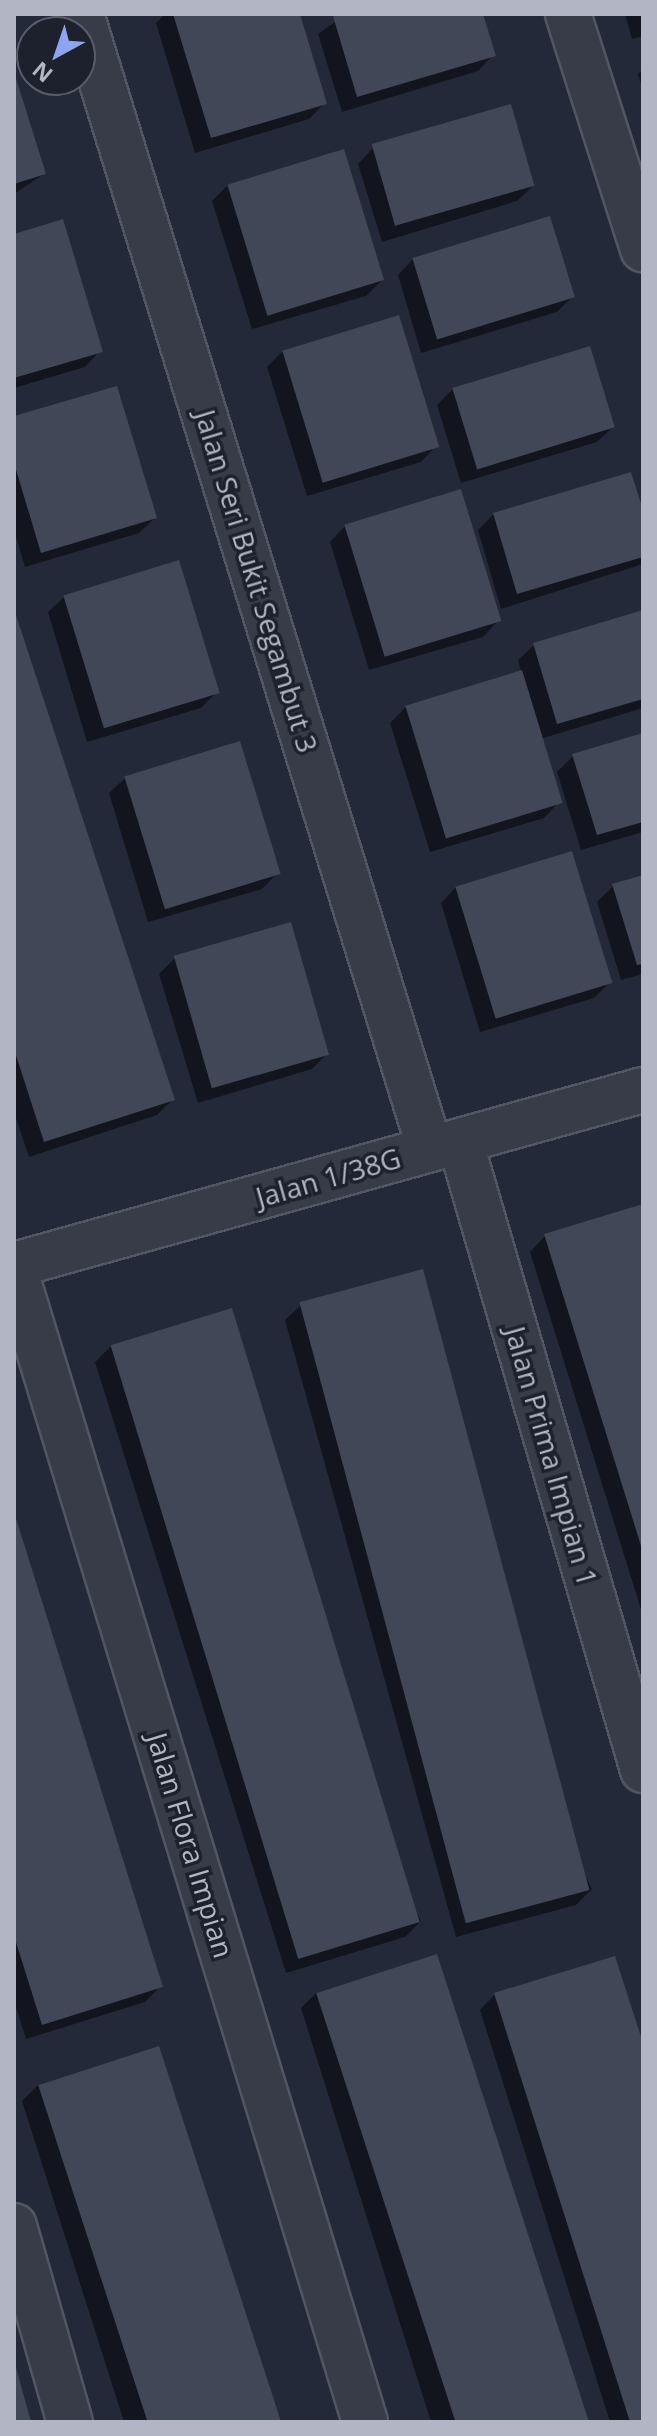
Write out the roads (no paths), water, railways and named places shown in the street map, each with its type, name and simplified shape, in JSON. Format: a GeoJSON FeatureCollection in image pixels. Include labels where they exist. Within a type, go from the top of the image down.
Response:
{"type":"FeatureCollection","features":[{"type":"Feature","properties":{"kind":"street","name":"Jalan Seri Bukit Segambut 3"},"geometry":{"type":"LineString","coordinates":[[81,14],[445,1145]]}},
{"type":"Feature","properties":{"kind":"street"},"geometry":{"type":"LineString","coordinates":[[568,14],[643,249]]}},
{"type":"Feature","properties":{"kind":"street","name":"Jalan 1/38G"},"geometry":{"type":"LineString","coordinates":[[14,1266],[643,1090]]}},
{"type":"Feature","properties":{"kind":"street","name":"Jalan Prima Impian 1"},"geometry":{"type":"LineString","coordinates":[[445,1145],[643,1770]]}},
{"type":"Feature","properties":{"kind":"street","name":"Jalan Flora Impian"},"geometry":{"type":"LineString","coordinates":[[14,1266],[365,2422]]}},
{"type":"Feature","properties":{"kind":"street"},"geometry":{"type":"LineString","coordinates":[[14,2226],[70,2422]]}}]}
